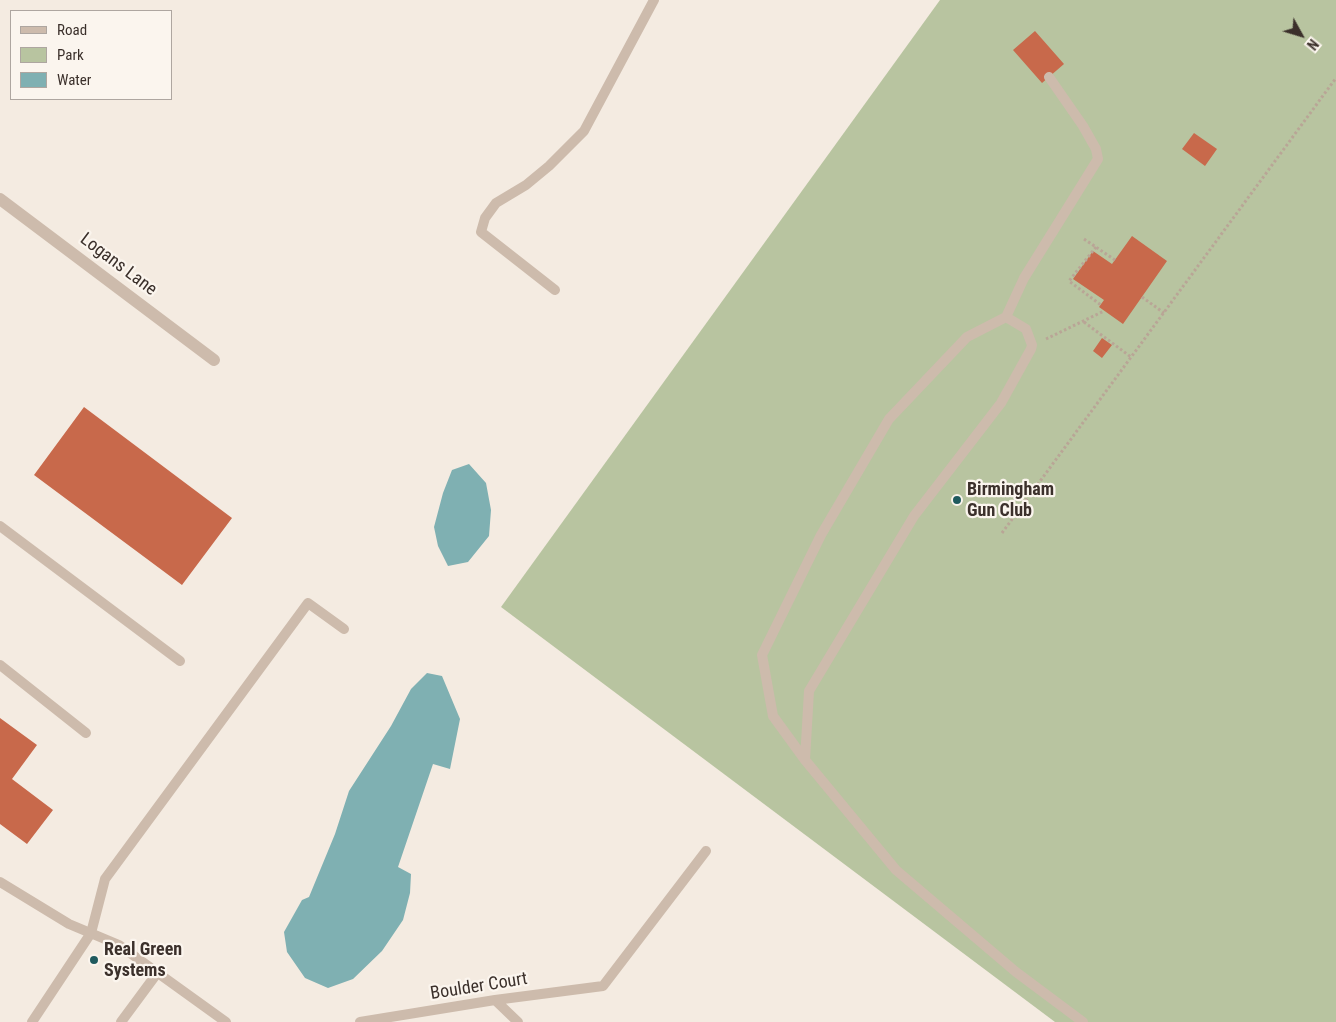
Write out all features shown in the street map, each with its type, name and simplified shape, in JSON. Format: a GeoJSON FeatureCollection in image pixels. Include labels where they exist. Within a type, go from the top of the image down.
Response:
{"type":"FeatureCollection","features":[{"type":"Feature","properties":{"kind":"street","name":"Logans Lane"},"geometry":{"type":"LineString","coordinates":[[0,199],[214,360]]}},
{"type":"Feature","properties":{"kind":"lane"},"geometry":{"type":"LineString","coordinates":[[554,290],[481,232],[486,218],[496,203],[526,185],[549,166],[584,131],[654,0]]}},
{"type":"Feature","properties":{"kind":"lane"},"geometry":{"type":"LineString","coordinates":[[1049,78],[1084,126],[1096,148],[1098,159],[1024,278],[1006,318],[967,337],[889,419],[821,535],[762,655],[772,716],[805,760],[896,870],[1016,972],[1083,1022]]}},
{"type":"Feature","properties":{"kind":"lane"},"geometry":{"type":"LineString","coordinates":[[805,760],[809,691],[914,516],[1001,403],[1032,345],[1026,329],[1006,318]]}},
{"type":"Feature","properties":{"kind":"lane"},"geometry":{"type":"LineString","coordinates":[[0,526],[180,661]]}},
{"type":"Feature","properties":{"kind":"lane"},"geometry":{"type":"LineString","coordinates":[[32,1022],[91,933],[105,879],[308,603],[344,629]]}},
{"type":"Feature","properties":{"kind":"lane"},"geometry":{"type":"LineString","coordinates":[[0,665],[86,733]]}},
{"type":"Feature","properties":{"kind":"lane","name":"Boulder Court"},"geometry":{"type":"LineString","coordinates":[[360,1022],[495,1000],[603,986],[706,851]]}},
{"type":"Feature","properties":{"kind":"lane"},"geometry":{"type":"LineString","coordinates":[[0,882],[69,924],[119,946],[226,1022]]}},
{"type":"Feature","properties":{"kind":"lane"},"geometry":{"type":"LineString","coordinates":[[121,1022],[158,972]]}},
{"type":"Feature","properties":{"kind":"lane"},"geometry":{"type":"LineString","coordinates":[[495,1000],[518,1022]]}},
{"type":"Feature","properties":{"kind":"path"},"geometry":{"type":"LineString","coordinates":[[1002,533],[1336,78]]}},
{"type":"Feature","properties":{"kind":"path"},"geometry":{"type":"LineString","coordinates":[[1084,238],[1115,260]]}},
{"type":"Feature","properties":{"kind":"path"},"geometry":{"type":"LineString","coordinates":[[1096,247],[1069,282],[1101,305]]}},
{"type":"Feature","properties":{"kind":"path"},"geometry":{"type":"LineString","coordinates":[[1142,297],[1164,313]]}},
{"type":"Feature","properties":{"kind":"path"},"geometry":{"type":"LineString","coordinates":[[1032,345],[1104,311]]}},
{"type":"Feature","properties":{"kind":"path"},"geometry":{"type":"LineString","coordinates":[[1083,322],[1131,357]]}},
{"type":"Feature","properties":{"kind":"green space","name":"Birmingham Gun Club"},"geometry":{"type":"Polygon","coordinates":[[[940,0],[1336,0],[1336,1022],[1055,1022],[501,607],[940,0]]]}},
{"type":"Feature","properties":{"kind":"water"},"geometry":{"type":"Polygon","coordinates":[[[469,464],[486,483],[491,510],[489,536],[468,562],[448,566],[438,546],[434,527],[443,493],[452,470],[469,464]]]}},
{"type":"Feature","properties":{"kind":"water"},"geometry":{"type":"Polygon","coordinates":[[[427,673],[442,676],[460,719],[450,769],[433,764],[398,867],[411,874],[410,893],[403,920],[382,951],[353,979],[328,988],[305,978],[287,952],[284,932],[302,900],[309,897],[335,834],[349,791],[391,726],[411,689],[427,673]]]}},
{"type":"Feature","properties":{"kind":"building"},"geometry":{"type":"Polygon","coordinates":[[[1035,31],[1064,64],[1042,83],[1013,50],[1035,31]]]}},
{"type":"Feature","properties":{"kind":"building"},"geometry":{"type":"Polygon","coordinates":[[[1194,133],[1217,149],[1205,166],[1182,149],[1194,133]]]}},
{"type":"Feature","properties":{"kind":"building"},"geometry":{"type":"Polygon","coordinates":[[[1132,236],[1167,261],[1123,324],[1099,307],[1104,300],[1073,279],[1093,251],[1112,264],[1132,236]]]}},
{"type":"Feature","properties":{"kind":"building"},"geometry":{"type":"Polygon","coordinates":[[[1102,338],[1112,345],[1102,358],[1093,351],[1102,338]]]}},
{"type":"Feature","properties":{"kind":"building"},"geometry":{"type":"Polygon","coordinates":[[[84,407],[232,518],[182,585],[34,475],[84,407]]]}},
{"type":"Feature","properties":{"kind":"building"},"geometry":{"type":"Polygon","coordinates":[[[0,718],[37,745],[12,779],[53,810],[27,844],[0,824],[0,718]]]}},
{"type":"Feature","properties":{"kind":"place","name":"Birmingham Gun Club"},"geometry":{"type":"Point","coordinates":[957,500]}},
{"type":"Feature","properties":{"kind":"place","name":"Real Green Systems"},"geometry":{"type":"Point","coordinates":[94,960]}}]}
